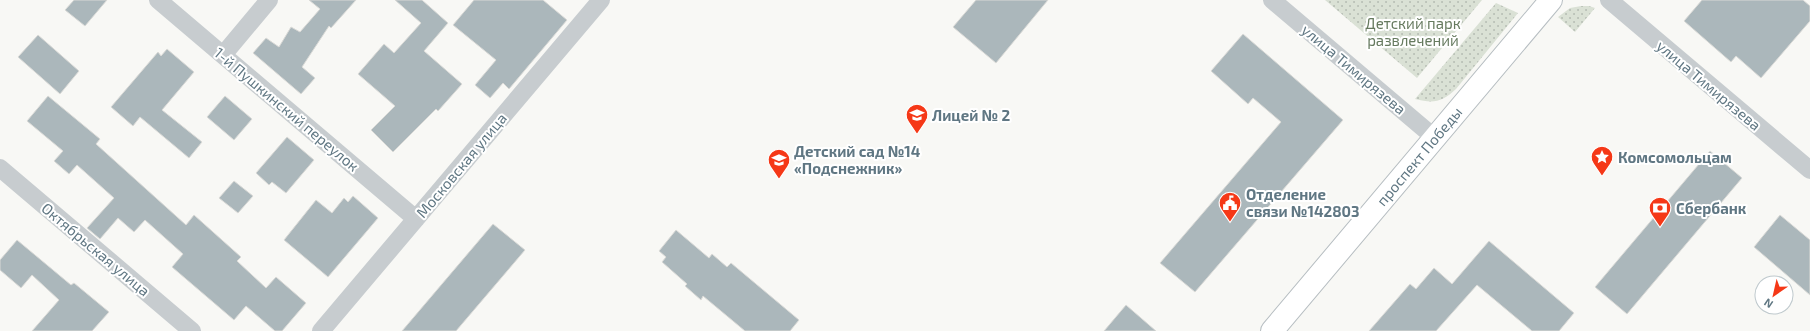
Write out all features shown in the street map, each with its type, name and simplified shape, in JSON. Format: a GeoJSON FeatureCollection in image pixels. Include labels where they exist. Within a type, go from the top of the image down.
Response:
{"type":"FeatureCollection","features":[{"type":"Feature","properties":{"kind":"main road","name":"проспект Победы"},"geometry":{"type":"LineString","coordinates":[[1272,331],[1551,0]]}},
{"type":"Feature","properties":{"kind":"street","name":"1-й Пушкинский переулок"},"geometry":{"type":"LineString","coordinates":[[158,0],[416,219]]}},
{"type":"Feature","properties":{"kind":"street"},"geometry":{"type":"LineString","coordinates":[[223,55],[269,0]]}},
{"type":"Feature","properties":{"kind":"street","name":"Московская улица"},"geometry":{"type":"LineString","coordinates":[[321,331],[601,0]]}},
{"type":"Feature","properties":{"kind":"street","name":"улица Тимирязева"},"geometry":{"type":"LineString","coordinates":[[1272,0],[1435,138]]}},
{"type":"Feature","properties":{"kind":"street","name":"улица Тимирязева"},"geometry":{"type":"LineString","coordinates":[[1609,0],[1810,170]]}},
{"type":"Feature","properties":{"kind":"street","name":"Октябрьская улица"},"geometry":{"type":"LineString","coordinates":[[0,168],[192,331]]}},
{"type":"Feature","properties":{"kind":"green space","name":"Детский парк развлечений"},"geometry":{"type":"Polygon","coordinates":[[[1325,0],[1482,0],[1417,78],[1325,0]]]}},
{"type":"Feature","properties":{"kind":"green space"},"geometry":{"type":"Polygon","coordinates":[[[1496,3],[1518,13],[1456,89],[1446,97],[1437,101],[1415,99],[1496,3]]]}},
{"type":"Feature","properties":{"kind":"green space"},"geometry":{"type":"Polygon","coordinates":[[[1581,6],[1595,8],[1575,32],[1558,17],[1570,8],[1581,6]]]}},
{"type":"Feature","properties":{"kind":"building"},"geometry":{"type":"Polygon","coordinates":[[[74,0],[107,0],[85,26],[65,10],[74,0]]]}},
{"type":"Feature","properties":{"kind":"building"},"geometry":{"type":"Polygon","coordinates":[[[309,0],[356,0],[331,28],[329,26],[302,67],[315,78],[301,94],[253,53],[266,38],[279,47],[291,27],[300,32],[320,9],[309,0]]]}},
{"type":"Feature","properties":{"kind":"building"},"geometry":{"type":"Polygon","coordinates":[[[395,0],[422,0],[448,23],[424,51],[462,84],[438,111],[436,109],[393,152],[371,130],[395,106],[358,74],[384,44],[394,53],[421,23],[395,0]]]}},
{"type":"Feature","properties":{"kind":"building"},"geometry":{"type":"Polygon","coordinates":[[[474,0],[543,0],[567,20],[509,89],[503,83],[490,98],[475,85],[496,60],[453,25],[474,0]]]}},
{"type":"Feature","properties":{"kind":"building"},"geometry":{"type":"Polygon","coordinates":[[[976,0],[1048,0],[996,63],[953,27],[976,0]]]}},
{"type":"Feature","properties":{"kind":"building"},"geometry":{"type":"Polygon","coordinates":[[[1702,0],[1803,0],[1810,6],[1810,21],[1761,78],[1736,56],[1731,62],[1684,21],[1702,0]]]}},
{"type":"Feature","properties":{"kind":"building"},"geometry":{"type":"Polygon","coordinates":[[[1243,34],[1343,120],[1195,292],[1160,263],[1281,122],[1253,98],[1248,104],[1211,71],[1243,34]]]}},
{"type":"Feature","properties":{"kind":"building"},"geometry":{"type":"Polygon","coordinates":[[[38,35],[79,71],[60,94],[18,57],[38,35]]]}},
{"type":"Feature","properties":{"kind":"building"},"geometry":{"type":"Polygon","coordinates":[[[167,49],[194,72],[162,110],[202,142],[189,158],[140,117],[133,126],[111,107],[158,52],[161,56],[167,49]]]}},
{"type":"Feature","properties":{"kind":"building"},"geometry":{"type":"Polygon","coordinates":[[[48,96],[100,139],[96,144],[186,225],[194,215],[241,257],[237,261],[266,288],[276,277],[306,303],[282,331],[275,331],[246,306],[234,320],[172,267],[183,254],[145,220],[134,232],[118,218],[100,239],[87,228],[114,198],[77,165],[69,174],[54,161],[63,151],[27,121],[48,96]]]}},
{"type":"Feature","properties":{"kind":"building"},"geometry":{"type":"Polygon","coordinates":[[[225,96],[252,119],[234,140],[207,117],[225,96]]]}},
{"type":"Feature","properties":{"kind":"building"},"geometry":{"type":"Polygon","coordinates":[[[287,137],[314,160],[286,193],[272,182],[269,185],[256,173],[287,137]]]}},
{"type":"Feature","properties":{"kind":"building"},"geometry":{"type":"Polygon","coordinates":[[[1710,151],[1742,178],[1627,314],[1595,287],[1710,151]]]}},
{"type":"Feature","properties":{"kind":"building"},"geometry":{"type":"Polygon","coordinates":[[[234,181],[253,196],[238,213],[219,198],[234,181]]]}},
{"type":"Feature","properties":{"kind":"building"},"geometry":{"type":"Polygon","coordinates":[[[353,196],[378,218],[328,277],[284,240],[316,200],[332,213],[344,198],[348,202],[353,196]]]}},
{"type":"Feature","properties":{"kind":"building"},"geometry":{"type":"Polygon","coordinates":[[[1780,215],[1810,240],[1810,295],[1794,281],[1794,275],[1787,275],[1754,247],[1780,215]]]}},
{"type":"Feature","properties":{"kind":"building"},"geometry":{"type":"Polygon","coordinates":[[[493,224],[525,250],[456,331],[402,331],[493,224]]]}},
{"type":"Feature","properties":{"kind":"building"},"geometry":{"type":"Polygon","coordinates":[[[676,230],[709,258],[712,254],[727,267],[731,263],[799,320],[790,331],[745,331],[703,296],[701,300],[685,286],[687,284],[662,262],[666,257],[659,251],[676,230]]]}},
{"type":"Feature","properties":{"kind":"building"},"geometry":{"type":"Polygon","coordinates":[[[17,240],[71,285],[74,283],[109,312],[92,331],[32,331],[59,300],[32,275],[21,288],[0,270],[0,260],[17,240]]]}},
{"type":"Feature","properties":{"kind":"building"},"geometry":{"type":"Polygon","coordinates":[[[1489,241],[1574,313],[1559,331],[1532,331],[1477,285],[1436,331],[1369,331],[1410,284],[1416,289],[1434,268],[1452,284],[1489,241]]]}},
{"type":"Feature","properties":{"kind":"building"},"geometry":{"type":"Polygon","coordinates":[[[1126,305],[1156,331],[1104,331],[1126,305]]]}},
{"type":"Feature","properties":{"kind":"place","name":"Лицей № 2"},"geometry":{"type":"Point","coordinates":[917,134]}},
{"type":"Feature","properties":{"kind":"place","name":"Комсомольцам"},"geometry":{"type":"Point","coordinates":[1602,176]}},
{"type":"Feature","properties":{"kind":"place","name":"Детский сад №14 «Подснежник»"},"geometry":{"type":"Point","coordinates":[779,180]}},
{"type":"Feature","properties":{"kind":"place","name":"Отделение связи №142803"},"geometry":{"type":"Point","coordinates":[1230,222]}},
{"type":"Feature","properties":{"kind":"place","name":"Сбербанк"},"geometry":{"type":"Point","coordinates":[1660,228]}}]}
